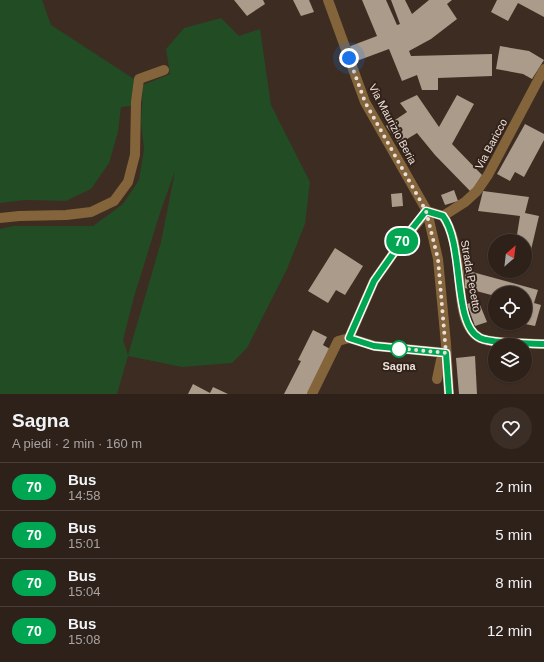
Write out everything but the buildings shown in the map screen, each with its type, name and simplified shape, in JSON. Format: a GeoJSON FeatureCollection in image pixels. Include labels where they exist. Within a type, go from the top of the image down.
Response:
{"type":"FeatureCollection","features":[{"type":"Feature","properties":{"kind":"street","name":"Via Maurizio Beria"},"geometry":{"type":"LineString","coordinates":[[328,0],[365,102],[426,211],[438,259],[449,394]]}},
{"type":"Feature","properties":{"kind":"street","name":"Via Baricco"},"geometry":{"type":"LineString","coordinates":[[443,216],[466,202],[477,192],[488,175],[544,69]]}},
{"type":"Feature","properties":{"kind":"street"},"geometry":{"type":"LineString","coordinates":[[0,218],[66,215],[91,212],[114,201],[128,182],[135,155],[136,102],[139,79],[164,70]]}},
{"type":"Feature","properties":{"kind":"street"},"geometry":{"type":"LineString","coordinates":[[349,338],[374,281],[400,244],[426,211],[443,216]]}},
{"type":"Feature","properties":{"kind":"street","name":"Strada Pecetto"},"geometry":{"type":"LineString","coordinates":[[443,216],[451,230],[463,310],[468,325],[473,333],[480,338],[492,341],[544,344]]}},
{"type":"Feature","properties":{"kind":"street"},"geometry":{"type":"LineString","coordinates":[[312,394],[338,341],[349,338],[374,346],[446,353],[441,360],[437,379]]}},
{"type":"Feature","properties":{"kind":"green space"},"geometry":{"type":"Polygon","coordinates":[[[0,0],[42,0],[51,25],[134,79],[131,106],[121,107],[118,132],[109,163],[91,189],[66,201],[25,200],[0,203],[0,0]]]}},
{"type":"Feature","properties":{"kind":"green space"},"geometry":{"type":"Polygon","coordinates":[[[221,18],[239,36],[260,29],[271,105],[310,182],[305,224],[287,269],[247,348],[232,363],[182,367],[128,356],[117,394],[0,394],[0,229],[13,226],[93,226],[123,204],[139,180],[144,149],[141,123],[143,85],[170,74],[166,49],[184,28],[221,18]],[[175,171],[160,213],[134,297],[123,340],[128,355],[161,242],[175,171]]]}},
{"type":"Feature","properties":{"kind":"bus line","name":"70"},"geometry":{"type":"LineString","coordinates":[[449,394],[446,353],[374,346],[349,338],[374,281],[426,211],[443,216],[451,230],[458,262],[463,310],[468,325],[473,333],[480,338],[492,341],[544,344]]}},
{"type":"Feature","properties":{"kind":"place","name":"Sagna"},"geometry":{"type":"Point","coordinates":[399,349]}},
{"type":"Feature","properties":{"kind":"route"},"geometry":{"type":"LineString","coordinates":[[349,58],[365,102],[426,211],[438,259],[446,353],[398,348],[399,349]]}}]}
